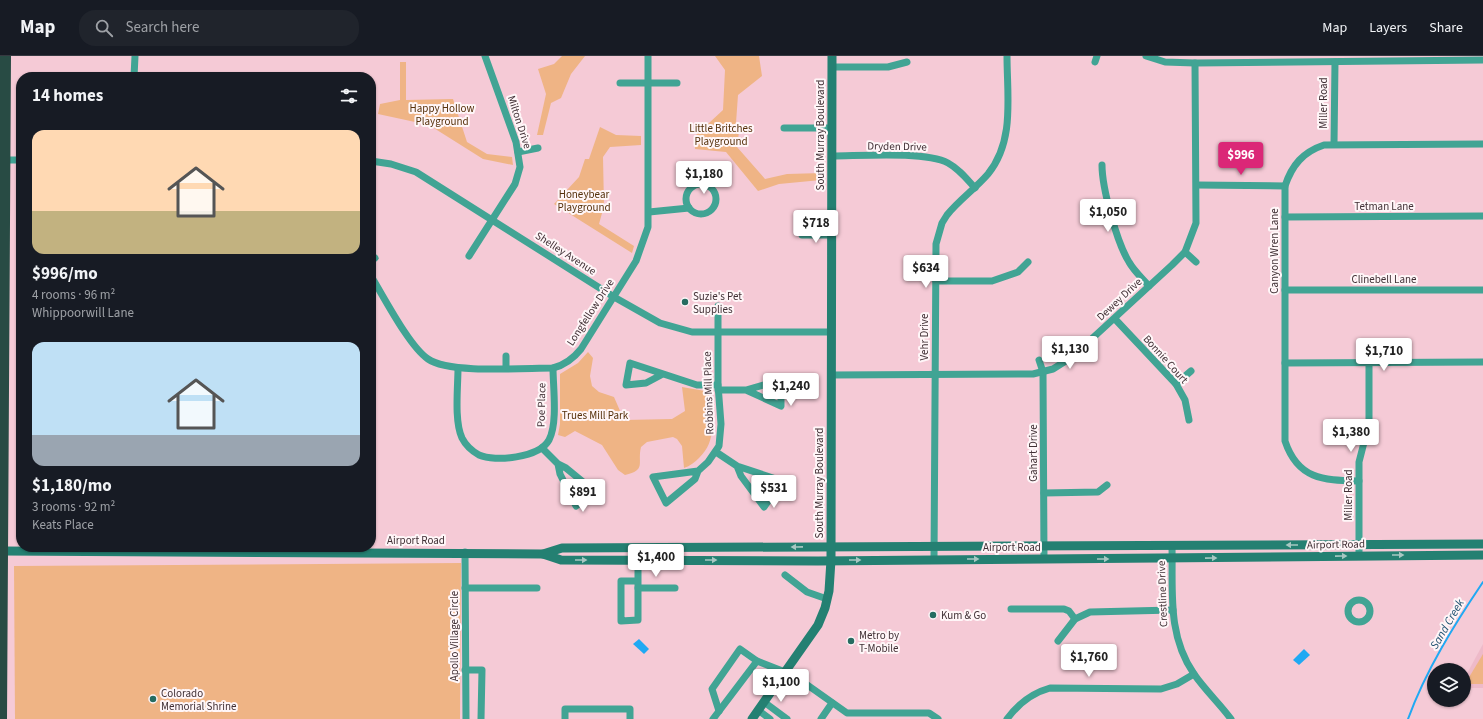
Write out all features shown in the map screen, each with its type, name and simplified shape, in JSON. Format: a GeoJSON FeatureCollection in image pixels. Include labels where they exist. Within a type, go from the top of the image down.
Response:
{"type":"FeatureCollection","features":[{"type":"Feature","properties":{"kind":"highway"},"geometry":{"type":"LineString","coordinates":[[1,719],[5,56]]}},
{"type":"Feature","properties":{"kind":"main road","name":"South Murray Boulevard"},"geometry":{"type":"LineString","coordinates":[[752,719],[812,634],[822,616],[827,600],[831,560],[832,56]]}},
{"type":"Feature","properties":{"kind":"main road","name":"Airport Road"},"geometry":{"type":"LineString","coordinates":[[543,554],[562,548],[1483,544]]}},
{"type":"Feature","properties":{"kind":"main road","name":"Airport Road"},"geometry":{"type":"LineString","coordinates":[[2,551],[16,551]]}},
{"type":"Feature","properties":{"kind":"main road","name":"Airport Road"},"geometry":{"type":"LineString","coordinates":[[376,551],[543,554],[561,560],[1172,559],[1483,555]]}},
{"type":"Feature","properties":{"kind":"street"},"geometry":{"type":"LineString","coordinates":[[134,72],[135,56]]}},
{"type":"Feature","properties":{"kind":"street","name":"Milton Drive"},"geometry":{"type":"LineString","coordinates":[[469,256],[515,184],[520,168],[518,152],[485,56]]}},
{"type":"Feature","properties":{"kind":"street","name":"Longfellow Drive"},"geometry":{"type":"LineString","coordinates":[[376,284],[419,352],[428,360],[439,364],[458,368],[552,368],[562,366],[576,355],[636,261],[648,227],[648,56]]}},
{"type":"Feature","properties":{"kind":"street","name":"Vehr Drive"},"geometry":{"type":"LineString","coordinates":[[934,560],[936,244],[942,223],[952,208],[975,188],[994,166],[1004,146],[1008,127],[1007,56]]}},
{"type":"Feature","properties":{"kind":"street"},"geometry":{"type":"LineString","coordinates":[[1146,56],[1165,62],[1284,59],[1335,62],[1390,59],[1478,59]]}},
{"type":"Feature","properties":{"kind":"street","name":"Dewey Drive"},"geometry":{"type":"LineString","coordinates":[[831,375],[1022,375],[1043,372],[1062,364],[1115,319],[1185,252],[1196,223],[1200,61]]}},
{"type":"Feature","properties":{"kind":"street"},"geometry":{"type":"LineString","coordinates":[[832,67],[888,67],[907,62]]}},
{"type":"Feature","properties":{"kind":"street","name":"Miller Road"},"geometry":{"type":"LineString","coordinates":[[1334,144],[1335,62]]}},
{"type":"Feature","properties":{"kind":"street"},"geometry":{"type":"LineString","coordinates":[[620,84],[676,83]]}},
{"type":"Feature","properties":{"kind":"street"},"geometry":{"type":"LineString","coordinates":[[784,128],[832,128]]}},
{"type":"Feature","properties":{"kind":"street","name":"Canyon Wren Lane"},"geometry":{"type":"LineString","coordinates":[[1359,481],[1326,480],[1298,470],[1285,442],[1285,186],[1296,158],[1315,148],[1334,144],[1483,144]]}},
{"type":"Feature","properties":{"kind":"street"},"geometry":{"type":"LineString","coordinates":[[518,152],[538,148]]}},
{"type":"Feature","properties":{"kind":"street","name":"Dryden Drive"},"geometry":{"type":"LineString","coordinates":[[832,156],[930,157],[947,163],[955,168],[975,188]]}},
{"type":"Feature","properties":{"kind":"street"},"geometry":{"type":"LineString","coordinates":[[5,160],[16,160]]}},
{"type":"Feature","properties":{"kind":"street","name":"Shelley Avenue"},"geometry":{"type":"LineString","coordinates":[[376,162],[391,164],[416,172],[614,297],[650,319],[665,325],[692,332],[831,332]]}},
{"type":"Feature","properties":{"kind":"street"},"geometry":{"type":"LineString","coordinates":[[1102,165],[1102,180],[1105,193],[1124,252],[1135,270],[1149,286]]}},
{"type":"Feature","properties":{"kind":"street"},"geometry":{"type":"LineString","coordinates":[[649,212],[689,208],[696,213],[706,213],[710,211],[716,203],[713,189],[703,184],[693,186],[687,194],[687,204],[689,208]]}},
{"type":"Feature","properties":{"kind":"street"},"geometry":{"type":"LineString","coordinates":[[1197,185],[1285,186]]}},
{"type":"Feature","properties":{"kind":"street","name":"Tetman Lane"},"geometry":{"type":"LineString","coordinates":[[1285,217],[1483,216]]}},
{"type":"Feature","properties":{"kind":"street"},"geometry":{"type":"LineString","coordinates":[[802,235],[832,235]]}},
{"type":"Feature","properties":{"kind":"street"},"geometry":{"type":"LineString","coordinates":[[1185,252],[1196,262]]}},
{"type":"Feature","properties":{"kind":"street"},"geometry":{"type":"LineString","coordinates":[[936,282],[992,281],[1018,272],[1028,262]]}},
{"type":"Feature","properties":{"kind":"street","name":"Clinebell Lane"},"geometry":{"type":"LineString","coordinates":[[1285,290],[1483,290]]}},
{"type":"Feature","properties":{"kind":"street","name":"Robbins Mill Place"},"geometry":{"type":"LineString","coordinates":[[698,471],[653,477],[666,503],[695,479],[698,471],[716,452],[721,432],[718,388],[718,306]]}},
{"type":"Feature","properties":{"kind":"street","name":"Bonnie Court"},"geometry":{"type":"LineString","coordinates":[[1115,319],[1176,384],[1185,400],[1189,420]]}},
{"type":"Feature","properties":{"kind":"street"},"geometry":{"type":"LineString","coordinates":[[506,356],[506,367]]}},
{"type":"Feature","properties":{"kind":"street","name":"Gahart Drive"},"geometry":{"type":"LineString","coordinates":[[1039,360],[1043,372],[1044,559]]}},
{"type":"Feature","properties":{"kind":"street"},"geometry":{"type":"LineString","coordinates":[[1285,363],[1483,362]]}},
{"type":"Feature","properties":{"kind":"street"},"geometry":{"type":"LineString","coordinates":[[661,375],[646,383],[626,385],[630,363],[661,375],[697,385],[718,388],[746,390],[781,380],[782,406],[746,390]]}},
{"type":"Feature","properties":{"kind":"street","name":"Miller Road"},"geometry":{"type":"LineString","coordinates":[[1359,556],[1359,481],[1361,453],[1366,440],[1369,423],[1369,363]]}},
{"type":"Feature","properties":{"kind":"street"},"geometry":{"type":"LineString","coordinates":[[458,368],[459,431],[462,438],[472,450],[487,457],[520,457],[542,448],[558,464],[566,468],[594,491],[576,506],[560,474],[558,464]]}},
{"type":"Feature","properties":{"kind":"street","name":"Poe Place"},"geometry":{"type":"LineString","coordinates":[[542,448],[548,442],[553,427],[552,368]]}},
{"type":"Feature","properties":{"kind":"street"},"geometry":{"type":"LineString","coordinates":[[1176,384],[1191,371]]}},
{"type":"Feature","properties":{"kind":"street"},"geometry":{"type":"LineString","coordinates":[[716,452],[737,466],[782,481],[764,507],[741,476],[737,466]]}},
{"type":"Feature","properties":{"kind":"street"},"geometry":{"type":"LineString","coordinates":[[1044,493],[1098,492],[1107,485]]}},
{"type":"Feature","properties":{"kind":"street","name":"Crestline Drive"},"geometry":{"type":"LineString","coordinates":[[1172,546],[1172,610],[1177,640],[1194,674],[1231,719]]}},
{"type":"Feature","properties":{"kind":"street","name":"Apollo Village Circle"},"geometry":{"type":"LineString","coordinates":[[465,552],[466,719]]}},
{"type":"Feature","properties":{"kind":"street"},"geometry":{"type":"LineString","coordinates":[[638,560],[638,584],[638,620],[621,621],[621,581],[638,584],[675,588]]}},
{"type":"Feature","properties":{"kind":"street"},"geometry":{"type":"LineString","coordinates":[[785,575],[807,592],[827,600]]}},
{"type":"Feature","properties":{"kind":"street"},"geometry":{"type":"LineString","coordinates":[[465,588],[537,588]]}},
{"type":"Feature","properties":{"kind":"street"},"geometry":{"type":"LineString","coordinates":[[1011,609],[1064,609],[1069,611],[1075,619]]}},
{"type":"Feature","properties":{"kind":"street"},"geometry":{"type":"LineString","coordinates":[[1058,641],[1075,619],[1090,612],[1172,610]]}},
{"type":"Feature","properties":{"kind":"street"},"geometry":{"type":"LineString","coordinates":[[719,711],[712,689],[740,649],[757,661],[785,672]]}},
{"type":"Feature","properties":{"kind":"street"},"geometry":{"type":"LineString","coordinates":[[713,719],[757,661]]}},
{"type":"Feature","properties":{"kind":"street"},"geometry":{"type":"LineString","coordinates":[[465,670],[482,670],[482,719]]}},
{"type":"Feature","properties":{"kind":"street"},"geometry":{"type":"LineString","coordinates":[[1007,719],[1026,699],[1041,690],[1050,688],[1161,689],[1177,684],[1194,674]]}},
{"type":"Feature","properties":{"kind":"street"},"geometry":{"type":"LineString","coordinates":[[806,684],[847,713],[861,716],[900,716],[929,713],[938,719]]}},
{"type":"Feature","properties":{"kind":"street"},"geometry":{"type":"LineString","coordinates":[[764,702],[787,719]]}},
{"type":"Feature","properties":{"kind":"street"},"geometry":{"type":"LineString","coordinates":[[821,719],[832,703]]}},
{"type":"Feature","properties":{"kind":"street"},"geometry":{"type":"LineString","coordinates":[[565,719],[565,709],[630,709],[630,719]]}},
{"type":"Feature","properties":{"kind":"street"},"geometry":{"type":"LineString","coordinates":[[758,710],[770,719]]}},
{"type":"Feature","properties":{"kind":"shaded area"},"geometry":{"type":"Polygon","coordinates":[[[1483,644],[1483,688],[1471,688],[1471,666],[1483,644]]]}},
{"type":"Feature","properties":{"kind":"green space"},"geometry":{"type":"Polygon","coordinates":[[[562,56],[585,56],[571,74],[561,98],[551,103],[543,135],[537,135],[546,94],[538,69],[554,64],[562,56]]]}},
{"type":"Feature","properties":{"kind":"green space","name":"Little Britches Playground"},"geometry":{"type":"Polygon","coordinates":[[[715,56],[759,56],[762,76],[738,95],[736,123],[740,124],[737,147],[765,179],[787,174],[822,173],[821,180],[779,184],[758,191],[726,152],[695,149],[696,135],[723,110],[725,70],[715,56]]]}},
{"type":"Feature","properties":{"kind":"green space","name":"Happy Hollow Playground"},"geometry":{"type":"Polygon","coordinates":[[[400,62],[406,62],[406,100],[453,99],[467,142],[487,154],[512,157],[513,165],[483,159],[429,125],[378,114],[380,104],[400,100],[400,62]]]}},
{"type":"Feature","properties":{"kind":"green space","name":"Honeybear Playground"},"geometry":{"type":"Polygon","coordinates":[[[600,127],[616,135],[641,136],[641,145],[610,147],[603,157],[604,206],[599,224],[634,246],[632,253],[554,204],[579,177],[585,159],[589,159],[600,127]]]}},
{"type":"Feature","properties":{"kind":"green space","name":"Trues Mill Park"},"geometry":{"type":"Polygon","coordinates":[[[588,352],[593,358],[590,376],[592,386],[599,392],[614,397],[624,420],[672,419],[685,411],[682,387],[705,391],[709,394],[712,420],[711,436],[709,444],[699,458],[684,468],[682,446],[677,439],[673,437],[647,442],[641,447],[639,468],[632,473],[625,475],[618,470],[602,445],[575,431],[565,437],[558,435],[560,424],[560,374],[578,363],[588,352]]]}},
{"type":"Feature","properties":{"kind":"green space"},"geometry":{"type":"Polygon","coordinates":[[[461,563],[460,719],[15,719],[14,566],[461,563]]]}},
{"type":"Feature","properties":{"kind":"green space"},"geometry":{"type":"Polygon","coordinates":[[[1483,654],[1483,684],[1471,684],[1471,674],[1483,654]]]}},
{"type":"Feature","properties":{"kind":"water"},"geometry":{"type":"Polygon","coordinates":[[[639,639],[649,649],[644,654],[633,644],[639,639]]]}},
{"type":"Feature","properties":{"kind":"water"},"geometry":{"type":"Polygon","coordinates":[[[1304,649],[1310,655],[1299,665],[1293,660],[1304,649]]]}},
{"type":"Feature","properties":{"kind":"waterway","name":"Sand Creek"},"geometry":{"type":"LineString","coordinates":[[1408,719],[1423,683],[1441,648],[1483,582]]}},
{"type":"Feature","properties":{"kind":"place","name":"Suzie's Pet Supplies"},"geometry":{"type":"Point","coordinates":[685,302]}},
{"type":"Feature","properties":{"kind":"place","name":"Kum & Go"},"geometry":{"type":"Point","coordinates":[933,615]}},
{"type":"Feature","properties":{"kind":"place","name":"Metro by T-Mobile"},"geometry":{"type":"Point","coordinates":[851,641]}},
{"type":"Feature","properties":{"kind":"place","name":"Colorado Memorial Shrine"},"geometry":{"type":"Point","coordinates":[153,699]}}]}
